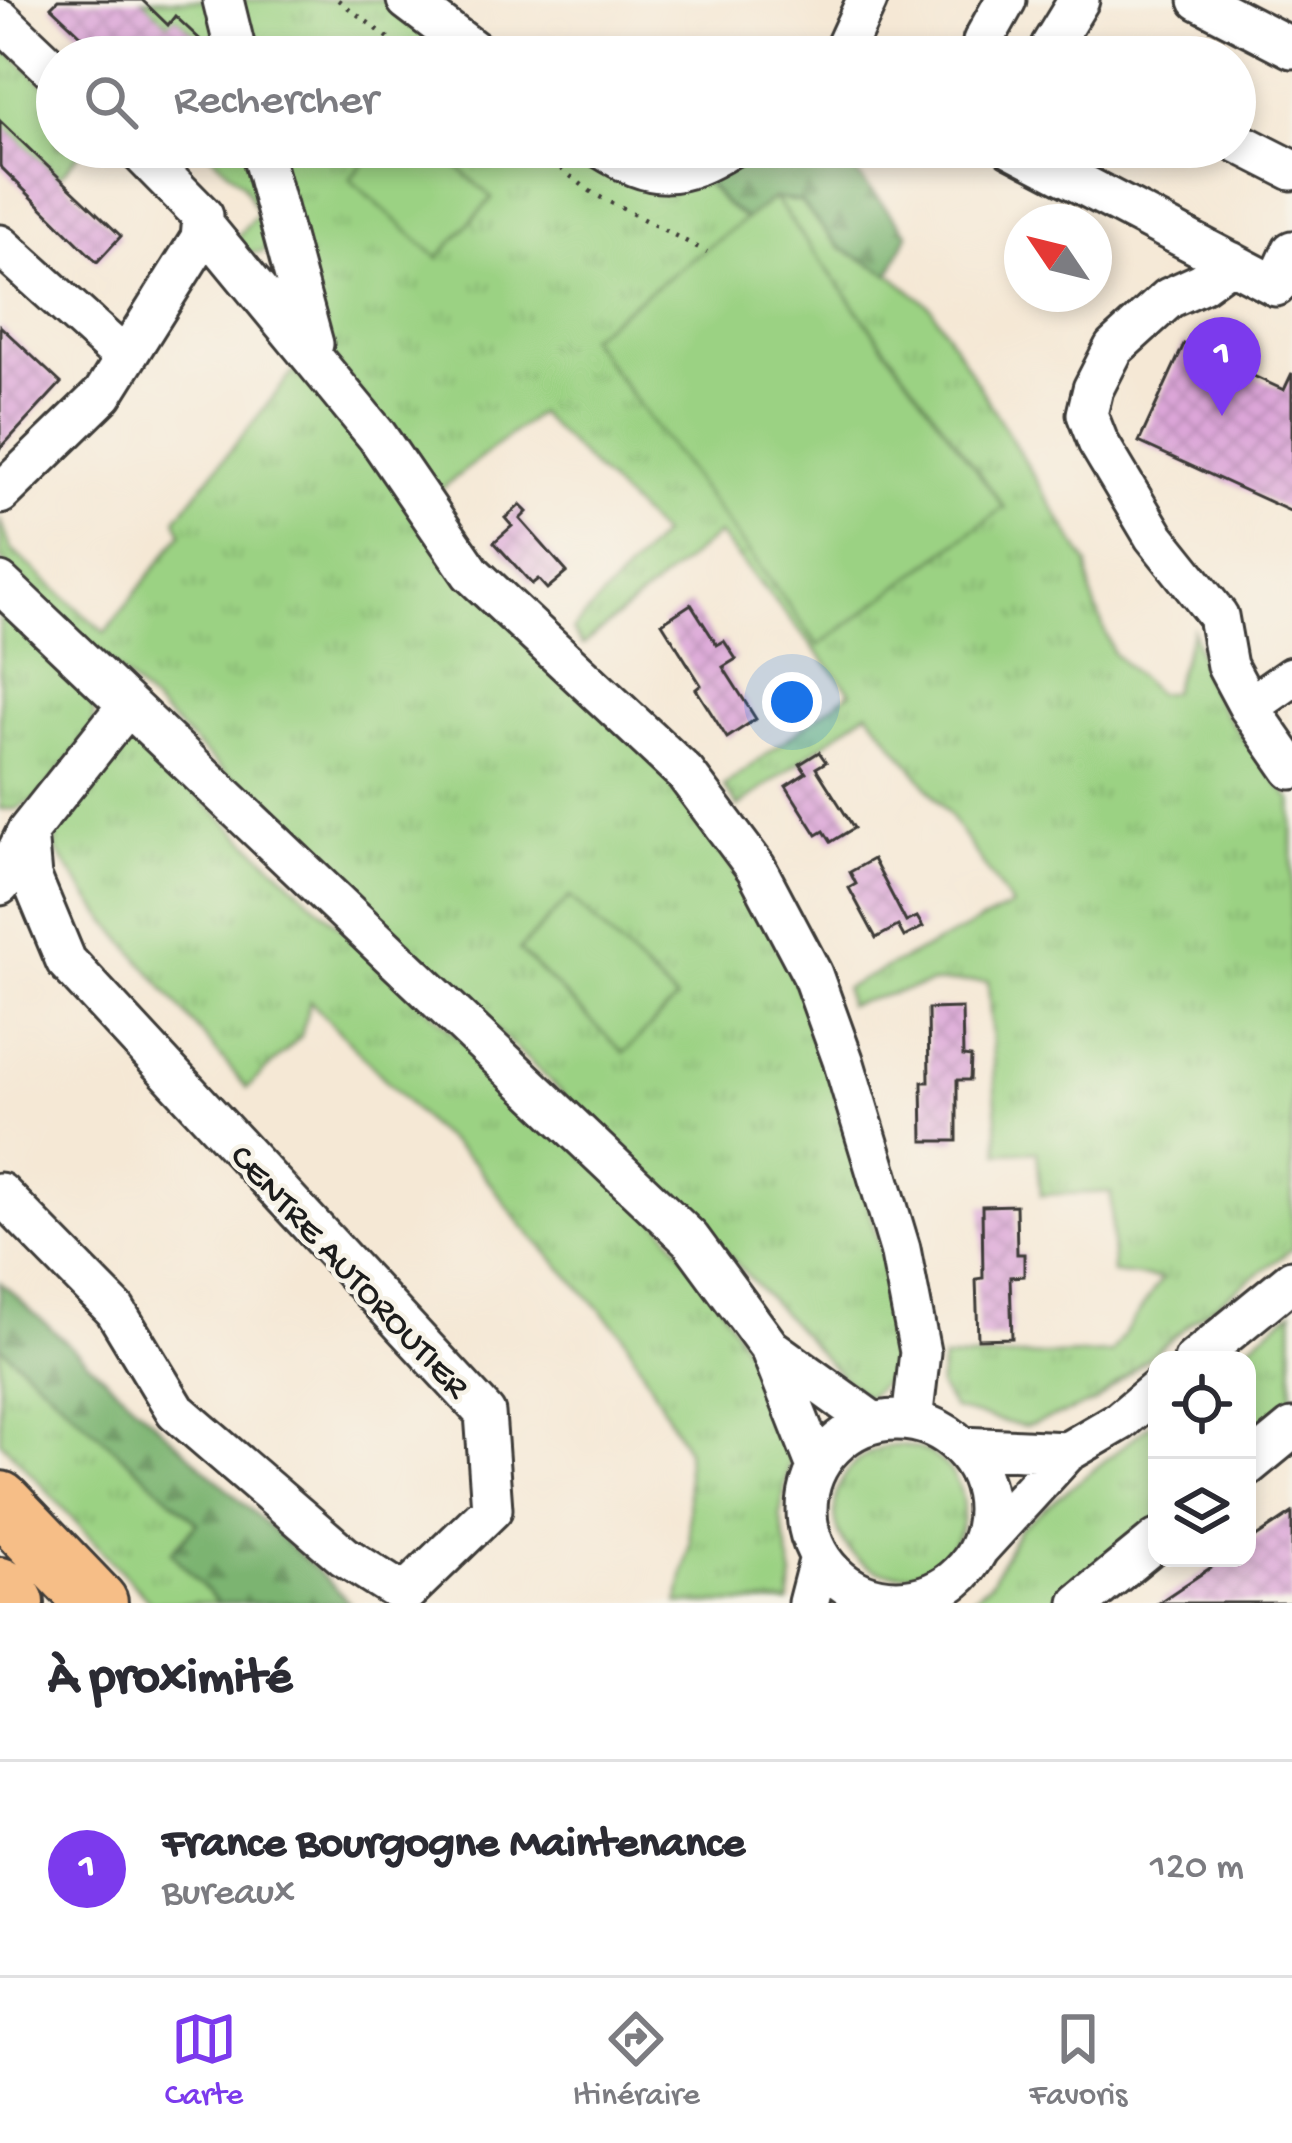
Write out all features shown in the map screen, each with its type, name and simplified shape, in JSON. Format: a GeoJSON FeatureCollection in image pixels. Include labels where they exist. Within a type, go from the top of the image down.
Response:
{"type":"FeatureCollection","features":[{"type":"Feature","properties":{"kind":"highway"},"geometry":{"type":"LineString","coordinates":[[0,1502],[97,1603]]}},
{"type":"Feature","properties":{"kind":"highway"},"geometry":{"type":"LineString","coordinates":[[0,1588],[14,1603]]}},
{"type":"Feature","properties":{"kind":"street"},"geometry":{"type":"LineString","coordinates":[[223,0],[232,36]]}},
{"type":"Feature","properties":{"kind":"street"},"geometry":{"type":"LineString","coordinates":[[407,0],[454,36]]}},
{"type":"Feature","properties":{"kind":"street"},"geometry":{"type":"LineString","coordinates":[[851,36],[867,0]]}},
{"type":"Feature","properties":{"kind":"street"},"geometry":{"type":"LineString","coordinates":[[986,36],[1006,0]]}},
{"type":"Feature","properties":{"kind":"street"},"geometry":{"type":"LineString","coordinates":[[1057,36],[1078,0]]}},
{"type":"Feature","properties":{"kind":"street"},"geometry":{"type":"LineString","coordinates":[[1199,0],[1292,48]]}},
{"type":"Feature","properties":{"kind":"street"},"geometry":{"type":"LineString","coordinates":[[0,20],[36,53]]}},
{"type":"Feature","properties":{"kind":"street"},"geometry":{"type":"LineString","coordinates":[[1256,152],[1292,170]]}},
{"type":"Feature","properties":{"kind":"street"},"geometry":{"type":"LineString","coordinates":[[4,483],[103,394],[191,256],[204,226],[203,216],[158,168]]}},
{"type":"Feature","properties":{"kind":"street"},"geometry":{"type":"LineString","coordinates":[[265,168],[321,366]]}},
{"type":"Feature","properties":{"kind":"street"},"geometry":{"type":"LineString","coordinates":[[638,168],[660,174],[697,168]]}},
{"type":"Feature","properties":{"kind":"street"},"geometry":{"type":"LineString","coordinates":[[1052,168],[1276,286],[1292,251]]}},
{"type":"Feature","properties":{"kind":"street"},"geometry":{"type":"LineString","coordinates":[[204,226],[412,482],[471,572],[685,772],[756,868],[804,958],[843,1060],[909,1286],[920,1352],[893,1422]]}},
{"type":"Feature","properties":{"kind":"street"},"geometry":{"type":"LineString","coordinates":[[0,245],[125,358]]}},
{"type":"Feature","properties":{"kind":"street"},"geometry":{"type":"LineString","coordinates":[[1231,262],[1169,298],[1114,348],[1093,389],[1087,415],[1154,536],[1218,616],[1227,666],[1292,769]]}},
{"type":"Feature","properties":{"kind":"street"},"geometry":{"type":"LineString","coordinates":[[0,583],[690,1239],[770,1348],[817,1467]]}},
{"type":"Feature","properties":{"kind":"street"},"geometry":{"type":"LineString","coordinates":[[1249,707],[1292,677]]}},
{"type":"Feature","properties":{"kind":"street"},"geometry":{"type":"LineString","coordinates":[[0,885],[14,833],[128,704]]}},
{"type":"Feature","properties":{"kind":"street","name":"CENTRE AUTOROUTIER"},"geometry":{"type":"LineString","coordinates":[[0,1193],[116,1310],[176,1411],[344,1556],[404,1594],[492,1509],[485,1413],[66,961],[14,833]]}},
{"type":"Feature","properties":{"kind":"street"},"geometry":{"type":"LineString","coordinates":[[1205,1351],[1292,1280]]}},
{"type":"Feature","properties":{"kind":"street"},"geometry":{"type":"LineString","coordinates":[[770,1348],[893,1422],[939,1430],[962,1447],[978,1470],[988,1513],[971,1563],[944,1588],[912,1599],[879,1601],[838,1580],[820,1557],[807,1518],[807,1501],[817,1467],[840,1440],[893,1422]]}},
{"type":"Feature","properties":{"kind":"street"},"geometry":{"type":"LineString","coordinates":[[980,1546],[1067,1452],[1120,1421],[1148,1398]]}},
{"type":"Feature","properties":{"kind":"street"},"geometry":{"type":"LineString","coordinates":[[1256,1459],[1292,1429]]}},
{"type":"Feature","properties":{"kind":"street"},"geometry":{"type":"LineString","coordinates":[[962,1447],[1067,1452]]}},
{"type":"Feature","properties":{"kind":"street"},"geometry":{"type":"LineString","coordinates":[[1080,1603],[1148,1547]]}},
{"type":"Feature","properties":{"kind":"street"},"geometry":{"type":"LineString","coordinates":[[808,1603],[820,1557]]}},
{"type":"Feature","properties":{"kind":"path"},"geometry":{"type":"LineString","coordinates":[[338,0],[386,36]]}},
{"type":"Feature","properties":{"kind":"path"},"geometry":{"type":"LineString","coordinates":[[560,168],[594,194],[707,252]]}},
{"type":"Feature","properties":{"kind":"green space"},"geometry":{"type":"Polygon","coordinates":[[[142,0],[211,0],[219,34],[196,36],[176,17],[168,25],[142,0]]]}},
{"type":"Feature","properties":{"kind":"green space"},"geometry":{"type":"Polygon","coordinates":[[[232,0],[389,0],[436,36],[241,36],[232,0]]]}},
{"type":"Feature","properties":{"kind":"green space"},"geometry":{"type":"Polygon","coordinates":[[[0,44],[36,77],[36,156],[0,123],[0,44]]]}},
{"type":"Feature","properties":{"kind":"green space"},"geometry":{"type":"Polygon","coordinates":[[[226,168],[257,168],[274,233],[263,252],[247,253],[234,241],[258,213],[242,183],[226,168]]]}},
{"type":"Feature","properties":{"kind":"green space"},"geometry":{"type":"Polygon","coordinates":[[[276,168],[670,168],[700,175],[724,204],[746,219],[589,337],[1004,507],[774,198],[801,202],[840,248],[890,274],[931,307],[1088,565],[1091,594],[1113,653],[1157,694],[1171,692],[1193,630],[1206,681],[1224,713],[1292,801],[1292,1249],[1157,1351],[1148,1351],[1148,1358],[1094,1403],[1024,1427],[953,1409],[939,1386],[943,1359],[1111,1353],[1162,1279],[1113,1273],[1111,1192],[1041,1195],[1037,1151],[999,1153],[988,981],[933,983],[848,1005],[845,988],[1012,906],[868,711],[738,807],[724,786],[851,692],[718,534],[583,645],[572,630],[661,535],[538,413],[436,493],[322,345],[276,168]]]}},
{"type":"Feature","properties":{"kind":"green space"},"geometry":{"type":"Polygon","coordinates":[[[360,168],[458,168],[492,198],[438,258],[350,179],[360,168]]]}},
{"type":"Feature","properties":{"kind":"green space"},"geometry":{"type":"Polygon","coordinates":[[[711,168],[852,168],[908,234],[890,274],[840,248],[800,202],[774,198],[746,219],[725,204],[700,175],[711,168]]]}},
{"type":"Feature","properties":{"kind":"green space"},"geometry":{"type":"Polygon","coordinates":[[[774,198],[1004,507],[819,646],[588,337],[774,198]]]}},
{"type":"Feature","properties":{"kind":"green space"},"geometry":{"type":"Polygon","coordinates":[[[302,361],[663,775],[759,909],[795,981],[824,1056],[893,1299],[895,1360],[886,1378],[866,1397],[696,1220],[0,558],[0,518],[11,549],[105,633],[182,533],[176,519],[302,361]]]}},
{"type":"Feature","properties":{"kind":"green space"},"geometry":{"type":"Polygon","coordinates":[[[0,608],[87,693],[94,709],[93,729],[39,797],[16,809],[0,809],[0,608]]]}},
{"type":"Feature","properties":{"kind":"green space"},"geometry":{"type":"Polygon","coordinates":[[[119,739],[150,751],[663,1227],[717,1299],[749,1355],[783,1435],[790,1458],[780,1515],[793,1577],[789,1603],[678,1603],[690,1542],[686,1449],[623,1334],[520,1223],[474,1162],[429,1125],[310,1001],[301,1036],[247,1088],[94,905],[56,850],[56,811],[119,739]]]}},
{"type":"Feature","properties":{"kind":"green space"},"geometry":{"type":"Polygon","coordinates":[[[570,897],[676,1000],[624,1053],[519,950],[570,897]]]}},
{"type":"Feature","properties":{"kind":"green space"},"geometry":{"type":"Polygon","coordinates":[[[0,1282],[350,1603],[218,1603],[171,1552],[198,1523],[0,1346],[0,1282]]]}},
{"type":"Feature","properties":{"kind":"green space"},"geometry":{"type":"Polygon","coordinates":[[[1292,1311],[1292,1412],[1256,1442],[1256,1351],[1242,1351],[1292,1311]]]}},
{"type":"Feature","properties":{"kind":"green space"},"geometry":{"type":"Polygon","coordinates":[[[0,1346],[198,1523],[172,1552],[218,1603],[151,1603],[0,1440],[0,1346]]]}},
{"type":"Feature","properties":{"kind":"green space"},"geometry":{"type":"Polygon","coordinates":[[[1148,1426],[1148,1529],[1058,1603],[967,1603],[991,1582],[1019,1529],[1148,1426]]]}},
{"type":"Feature","properties":{"kind":"green space"},"geometry":{"type":"Polygon","coordinates":[[[899,1446],[924,1451],[944,1465],[958,1485],[963,1510],[958,1535],[944,1555],[924,1569],[899,1574],[874,1569],[854,1555],[840,1535],[835,1510],[840,1485],[854,1465],[874,1451],[899,1446]]]}},
{"type":"Feature","properties":{"kind":"building"},"geometry":{"type":"Polygon","coordinates":[[[58,0],[142,0],[168,25],[175,16],[196,36],[82,36],[51,7],[58,0]]]}},
{"type":"Feature","properties":{"kind":"building"},"geometry":{"type":"Polygon","coordinates":[[[0,121],[36,155],[36,168],[49,168],[121,236],[97,262],[0,166],[0,121]]]}},
{"type":"Feature","properties":{"kind":"building"},"geometry":{"type":"Polygon","coordinates":[[[0,326],[61,383],[0,449],[0,326]]]}},
{"type":"Feature","properties":{"kind":"building"},"geometry":{"type":"Polygon","coordinates":[[[1184,344],[1284,390],[1292,373],[1292,512],[1139,442],[1184,344]]]}},
{"type":"Feature","properties":{"kind":"building"},"geometry":{"type":"Polygon","coordinates":[[[520,505],[527,512],[520,519],[567,572],[547,589],[538,579],[532,584],[494,542],[512,526],[505,518],[520,505]]]}},
{"type":"Feature","properties":{"kind":"building"},"geometry":{"type":"Polygon","coordinates":[[[691,604],[717,645],[724,641],[736,659],[723,667],[756,719],[727,738],[662,623],[691,604]]]}},
{"type":"Feature","properties":{"kind":"building"},"geometry":{"type":"Polygon","coordinates":[[[819,752],[826,762],[816,768],[854,828],[831,842],[824,831],[817,835],[786,786],[806,773],[800,764],[819,752]]]}},
{"type":"Feature","properties":{"kind":"building"},"geometry":{"type":"Polygon","coordinates":[[[873,859],[906,922],[917,917],[923,927],[904,937],[898,926],[876,938],[849,888],[856,884],[850,872],[873,859]]]}},
{"type":"Feature","properties":{"kind":"building"},"geometry":{"type":"Polygon","coordinates":[[[962,1008],[963,1056],[971,1057],[970,1080],[957,1080],[957,1141],[923,1141],[922,1082],[929,1082],[928,1009],[962,1008]]]}},
{"type":"Feature","properties":{"kind":"building"},"geometry":{"type":"Polygon","coordinates":[[[1016,1205],[1017,1254],[1024,1254],[1024,1276],[1010,1277],[1012,1338],[978,1339],[976,1279],[983,1278],[982,1206],[1016,1205]]]}},
{"type":"Feature","properties":{"kind":"building"},"geometry":{"type":"Polygon","coordinates":[[[1292,1513],[1292,1603],[1158,1603],[1212,1567],[1256,1567],[1256,1537],[1292,1513]]]}},
{"type":"Feature","properties":{"kind":"place","name":"France Bourgogne Maintenance"},"geometry":{"type":"Point","coordinates":[1222,416]}}]}
